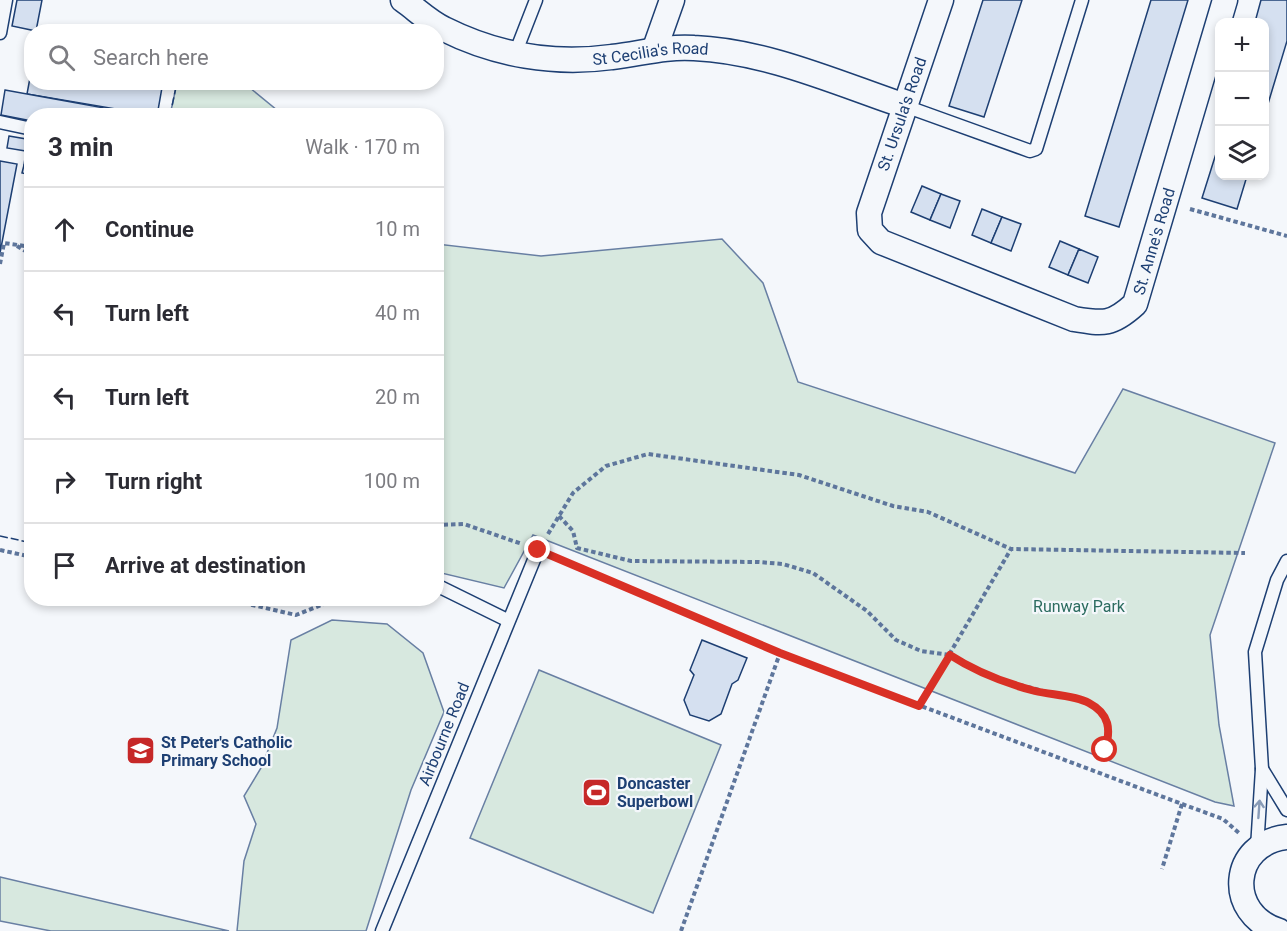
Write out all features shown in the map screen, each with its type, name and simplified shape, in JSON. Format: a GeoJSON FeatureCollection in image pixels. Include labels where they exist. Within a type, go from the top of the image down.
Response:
{"type":"FeatureCollection","features":[{"type":"Feature","properties":{"kind":"street"},"geometry":{"type":"LineString","coordinates":[[655,48],[672,0]]}},
{"type":"Feature","properties":{"kind":"street","name":"St. Ursula's Road"},"geometry":{"type":"LineString","coordinates":[[870,230],[869,213],[941,0]]}},
{"type":"Feature","properties":{"kind":"street","name":"St. Anne's Road"},"geometry":{"type":"LineString","coordinates":[[870,230],[881,242],[1074,319],[1100,324],[1118,319],[1135,304],[1225,0]]}},
{"type":"Feature","properties":{"kind":"street","name":"St Cecilia's Road"},"geometry":{"type":"LineString","coordinates":[[405,1],[437,24]]}},
{"type":"Feature","properties":{"kind":"street","name":"St Cecilia's Road"},"geometry":{"type":"LineString","coordinates":[[444,29],[478,44],[515,54],[572,61],[614,57],[655,48],[694,48],[733,52],[905,106]]}},
{"type":"Feature","properties":{"kind":"street"},"geometry":{"type":"LineString","coordinates":[[1279,931],[1251,921],[1242,895],[1241,881],[1245,864],[1257,848],[1276,838],[1287,837]]}},
{"type":"Feature","properties":{"kind":"lane"},"geometry":{"type":"LineString","coordinates":[[0,33],[6,0]]}},
{"type":"Feature","properties":{"kind":"lane"},"geometry":{"type":"LineString","coordinates":[[515,54],[536,0]]}},
{"type":"Feature","properties":{"kind":"lane"},"geometry":{"type":"LineString","coordinates":[[905,106],[1030,151],[1036,149],[1082,0]]}},
{"type":"Feature","properties":{"kind":"lane"},"geometry":{"type":"LineString","coordinates":[[0,122],[24,127]]}},
{"type":"Feature","properties":{"kind":"lane","name":"Airbourne Road"},"geometry":{"type":"LineString","coordinates":[[382,931],[507,620],[538,550]]}},
{"type":"Feature","properties":{"kind":"lane"},"geometry":{"type":"LineString","coordinates":[[1257,848],[1262,769],[1255,652],[1277,580],[1287,561]]}},
{"type":"Feature","properties":{"kind":"lane"},"geometry":{"type":"LineString","coordinates":[[444,589],[507,620]]}},
{"type":"Feature","properties":{"kind":"lane"},"geometry":{"type":"LineString","coordinates":[[1262,769],[1287,810]]}},
{"type":"Feature","properties":{"kind":"path"},"geometry":{"type":"LineString","coordinates":[[1167,201],[1261,231],[1287,236]]}},
{"type":"Feature","properties":{"kind":"path"},"geometry":{"type":"LineString","coordinates":[[0,264],[3,243],[24,246]]}},
{"type":"Feature","properties":{"kind":"path"},"geometry":{"type":"LineString","coordinates":[[14,244],[24,250]]}},
{"type":"Feature","properties":{"kind":"path"},"geometry":{"type":"LineString","coordinates":[[538,550],[573,494],[606,466],[648,454],[799,475],[893,506],[928,512],[1011,549],[1245,553]]}},
{"type":"Feature","properties":{"kind":"path"},"geometry":{"type":"LineString","coordinates":[[559,516],[573,531],[577,548],[601,556],[631,561],[783,564],[813,573],[867,610],[896,640],[921,651],[950,655],[1000,680],[1089,703],[1104,717],[1110,732],[1105,750]]}},
{"type":"Feature","properties":{"kind":"path"},"geometry":{"type":"LineString","coordinates":[[444,525],[464,524],[538,550],[780,653],[1223,819],[1257,848]]}},
{"type":"Feature","properties":{"kind":"path"},"geometry":{"type":"LineString","coordinates":[[919,706],[1011,549]]}},
{"type":"Feature","properties":{"kind":"path"},"geometry":{"type":"LineString","coordinates":[[0,550],[24,555]]}},
{"type":"Feature","properties":{"kind":"path"},"geometry":{"type":"LineString","coordinates":[[257,606],[296,615],[319,606]]}},
{"type":"Feature","properties":{"kind":"path"},"geometry":{"type":"LineString","coordinates":[[681,931],[780,653]]}},
{"type":"Feature","properties":{"kind":"path"},"geometry":{"type":"LineString","coordinates":[[1162,869],[1182,804]]}},
{"type":"Feature","properties":{"kind":"green space"},"geometry":{"type":"Polygon","coordinates":[[[175,90],[253,90],[274,108],[172,108],[175,90]]]}},
{"type":"Feature","properties":{"kind":"green space","name":"Runway Park"},"geometry":{"type":"Polygon","coordinates":[[[722,239],[763,283],[798,382],[1075,473],[1123,389],[1275,443],[1210,635],[1219,725],[1234,806],[1215,802],[533,535],[504,588],[444,574],[444,245],[541,256],[722,239]]]}},
{"type":"Feature","properties":{"kind":"green space"},"geometry":{"type":"Polygon","coordinates":[[[332,620],[387,624],[423,653],[444,712],[411,790],[366,931],[237,931],[244,861],[256,824],[244,796],[261,768],[277,728],[291,640],[332,620]]]}},
{"type":"Feature","properties":{"kind":"green space","name":"Doncaster Superbowl"},"geometry":{"type":"Polygon","coordinates":[[[539,670],[721,745],[653,913],[470,838],[539,670]]]}},
{"type":"Feature","properties":{"kind":"green space"},"geometry":{"type":"Polygon","coordinates":[[[0,877],[229,931],[51,931],[0,921],[0,877]]]}},
{"type":"Feature","properties":{"kind":"building"},"geometry":{"type":"Polygon","coordinates":[[[17,0],[42,0],[37,24],[24,24],[24,28],[12,26],[17,0]]]}},
{"type":"Feature","properties":{"kind":"building"},"geometry":{"type":"Polygon","coordinates":[[[983,0],[1022,0],[984,117],[949,106],[983,0]]]}},
{"type":"Feature","properties":{"kind":"building"},"geometry":{"type":"Polygon","coordinates":[[[1151,0],[1188,0],[1119,227],[1085,216],[1151,0]]]}},
{"type":"Feature","properties":{"kind":"building"},"geometry":{"type":"Polygon","coordinates":[[[1261,0],[1287,0],[1287,41],[1269,100],[1269,18],[1256,18],[1261,0]]]}},
{"type":"Feature","properties":{"kind":"building"},"geometry":{"type":"Polygon","coordinates":[[[5,90],[104,108],[24,108],[24,119],[1,115],[5,90]]]}},
{"type":"Feature","properties":{"kind":"building"},"geometry":{"type":"Polygon","coordinates":[[[28,90],[162,90],[158,108],[110,108],[27,94],[28,90]]]}},
{"type":"Feature","properties":{"kind":"building"},"geometry":{"type":"Polygon","coordinates":[[[9,136],[24,139],[24,151],[7,148],[9,136]]]}},
{"type":"Feature","properties":{"kind":"building"},"geometry":{"type":"Polygon","coordinates":[[[1215,157],[1215,180],[1246,180],[1237,209],[1202,198],[1215,157]]]}},
{"type":"Feature","properties":{"kind":"building"},"geometry":{"type":"Polygon","coordinates":[[[0,161],[17,164],[0,253],[0,161]]]}},
{"type":"Feature","properties":{"kind":"building"},"geometry":{"type":"Polygon","coordinates":[[[922,186],[941,194],[930,220],[911,212],[922,186]]]}},
{"type":"Feature","properties":{"kind":"building"},"geometry":{"type":"Polygon","coordinates":[[[941,194],[960,201],[950,228],[930,220],[941,194]]]}},
{"type":"Feature","properties":{"kind":"building"},"geometry":{"type":"Polygon","coordinates":[[[982,209],[1002,217],[991,243],[972,235],[982,209]]]}},
{"type":"Feature","properties":{"kind":"building"},"geometry":{"type":"Polygon","coordinates":[[[1002,217],[1021,224],[1011,251],[991,243],[1002,217]]]}},
{"type":"Feature","properties":{"kind":"building"},"geometry":{"type":"Polygon","coordinates":[[[1060,241],[1079,249],[1068,275],[1049,267],[1060,241]]]}},
{"type":"Feature","properties":{"kind":"building"},"geometry":{"type":"Polygon","coordinates":[[[1079,249],[1098,257],[1088,283],[1068,275],[1079,249]]]}},
{"type":"Feature","properties":{"kind":"building"},"geometry":{"type":"Polygon","coordinates":[[[702,640],[747,658],[738,680],[732,684],[721,714],[709,721],[690,715],[684,700],[694,675],[690,670],[702,640]]]}},
{"type":"Feature","properties":{"kind":"fence"},"geometry":{"type":"LineString","coordinates":[[172,108],[175,90]]}},
{"type":"Feature","properties":{"kind":"fence"},"geometry":{"type":"LineString","coordinates":[[0,536],[24,541]]}},
{"type":"Feature","properties":{"kind":"place","name":"St Peter's Catholic Primary School"},"geometry":{"type":"Point","coordinates":[140,751]}},
{"type":"Feature","properties":{"kind":"place","name":"Doncaster Superbowl"},"geometry":{"type":"Point","coordinates":[596,792]}},
{"type":"Feature","properties":{"kind":"route"},"geometry":{"type":"LineString","coordinates":[[538,550],[780,653],[919,706],[950,655],[1000,680],[1034,691],[1089,703],[1104,717],[1110,732],[1105,750]]}}]}
